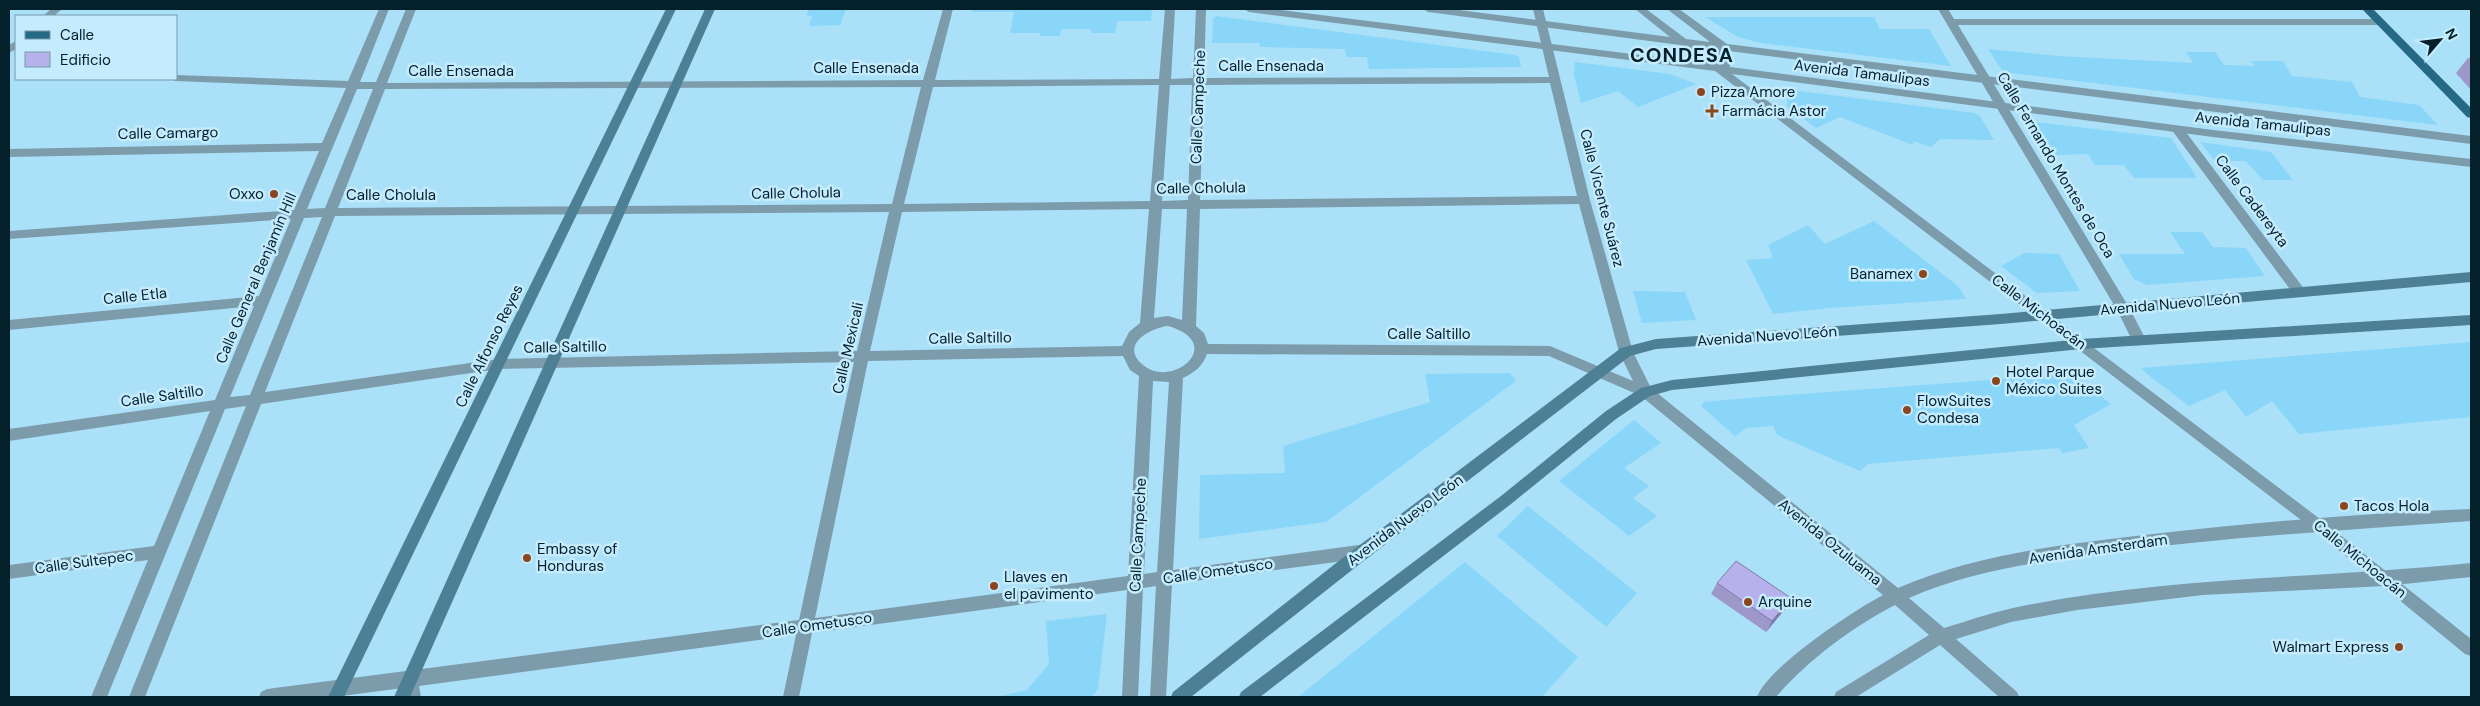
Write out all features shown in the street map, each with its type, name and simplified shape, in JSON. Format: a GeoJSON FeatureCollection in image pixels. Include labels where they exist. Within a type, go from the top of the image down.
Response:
{"type":"FeatureCollection","features":[{"type":"Feature","properties":{"kind":"main road","name":"Calle Alfonso Reyes"},"geometry":{"type":"LineString","coordinates":[[338,693],[636,85],[671,9]]}},
{"type":"Feature","properties":{"kind":"main road"},"geometry":{"type":"LineString","coordinates":[[402,697],[710,9]]}},
{"type":"Feature","properties":{"kind":"main road"},"geometry":{"type":"LineString","coordinates":[[2367,9],[2471,114]]}},
{"type":"Feature","properties":{"kind":"main road","name":"Avenida Nuevo León"},"geometry":{"type":"LineString","coordinates":[[1179,697],[1366,550],[1626,352],[1656,344],[2123,309],[2471,277]]}},
{"type":"Feature","properties":{"kind":"main road"},"geometry":{"type":"LineString","coordinates":[[1247,697],[1506,500],[1611,415],[1646,392],[1672,385],[2081,344],[2471,320]]}},
{"type":"Feature","properties":{"kind":"street","name":"Calle General Benjamín Hill"},"geometry":{"type":"LineString","coordinates":[[100,697],[384,9]]}},
{"type":"Feature","properties":{"kind":"street"},"geometry":{"type":"LineString","coordinates":[[137,697],[411,9]]}},
{"type":"Feature","properties":{"kind":"street","name":"Calle Mexicali"},"geometry":{"type":"LineString","coordinates":[[791,697],[862,357],[927,83],[948,9]]}},
{"type":"Feature","properties":{"kind":"street"},"geometry":{"type":"LineString","coordinates":[[1147,325],[1170,9]]}},
{"type":"Feature","properties":{"kind":"street","name":"Calle Campeche"},"geometry":{"type":"LineString","coordinates":[[1188,326],[1201,9]]}},
{"type":"Feature","properties":{"kind":"street","name":"Avenida Tamaulipas"},"geometry":{"type":"LineString","coordinates":[[1249,9],[1548,44],[1724,71],[2001,105],[2178,130],[2471,163]]}},
{"type":"Feature","properties":{"kind":"street","name":"Avenida Tamaulipas"},"geometry":{"type":"LineString","coordinates":[[1428,9],[1986,81],[2471,140]]}},
{"type":"Feature","properties":{"kind":"street","name":"Calle Vicente Suárez"},"geometry":{"type":"LineString","coordinates":[[1538,9],[1548,44],[1584,200],[1626,352],[1646,392]]}},
{"type":"Feature","properties":{"kind":"street"},"geometry":{"type":"LineString","coordinates":[[1640,9],[1724,71]]}},
{"type":"Feature","properties":{"kind":"street"},"geometry":{"type":"LineString","coordinates":[[1672,9],[1724,47],[1724,71]]}},
{"type":"Feature","properties":{"kind":"street","name":"Calle Fernando Montes de Oca"},"geometry":{"type":"LineString","coordinates":[[1943,9],[2123,309],[2139,340]]}},
{"type":"Feature","properties":{"kind":"street"},"geometry":{"type":"LineString","coordinates":[[1951,22],[2381,22]]}},
{"type":"Feature","properties":{"kind":"street","name":"Calle Michoacán"},"geometry":{"type":"LineString","coordinates":[[1724,71],[2319,526],[2471,649]]}},
{"type":"Feature","properties":{"kind":"street","name":"Calle Ensenada"},"geometry":{"type":"LineString","coordinates":[[178,78],[381,86],[1556,80]]}},
{"type":"Feature","properties":{"kind":"street","name":"Calle Cadereyta"},"geometry":{"type":"LineString","coordinates":[[2178,130],[2300,293]]}},
{"type":"Feature","properties":{"kind":"street"},"geometry":{"type":"LineString","coordinates":[[2432,135],[2443,147],[2448,159]]}},
{"type":"Feature","properties":{"kind":"street","name":"Calle Camargo"},"geometry":{"type":"LineString","coordinates":[[9,153],[328,147]]}},
{"type":"Feature","properties":{"kind":"street","name":"Calle Cholula"},"geometry":{"type":"LineString","coordinates":[[9,235],[331,212],[620,211],[1584,200]]}},
{"type":"Feature","properties":{"kind":"street","name":"Calle Etla"},"geometry":{"type":"LineString","coordinates":[[9,325],[264,300]]}},
{"type":"Feature","properties":{"kind":"street"},"geometry":{"type":"LineString","coordinates":[[1168,321],[1188,326],[1202,340],[1204,349],[1195,366],[1176,376],[1155,376],[1137,368],[1128,352],[1132,336],[1147,325],[1168,321]]}},
{"type":"Feature","properties":{"kind":"street","name":"Calle Saltillo"},"geometry":{"type":"LineString","coordinates":[[1204,349],[1550,351],[1646,392]]}},
{"type":"Feature","properties":{"kind":"street","name":"Calle Saltillo"},"geometry":{"type":"LineString","coordinates":[[9,435],[498,364],[1128,352]]}},
{"type":"Feature","properties":{"kind":"street","name":"Calle Campeche"},"geometry":{"type":"LineString","coordinates":[[1130,697],[1146,373]]}},
{"type":"Feature","properties":{"kind":"street","name":"Calle Campeche"},"geometry":{"type":"LineString","coordinates":[[1158,697],[1176,376]]}},
{"type":"Feature","properties":{"kind":"street","name":"Avenida Ozuluama"},"geometry":{"type":"LineString","coordinates":[[1646,392],[1896,596],[2011,697]]}},
{"type":"Feature","properties":{"kind":"street","name":"Avenida Amsterdam"},"geometry":{"type":"LineString","coordinates":[[1765,697],[1822,643],[1896,596],[1966,571],[2040,556],[2132,542],[2471,515]]}},
{"type":"Feature","properties":{"kind":"street","name":"Calle Ometusco"},"geometry":{"type":"LineString","coordinates":[[267,697],[338,693],[410,680],[1164,579],[1366,550]]}},
{"type":"Feature","properties":{"kind":"street","name":"Calle Sultepec"},"geometry":{"type":"LineString","coordinates":[[9,572],[160,552]]}},
{"type":"Feature","properties":{"kind":"street"},"geometry":{"type":"LineString","coordinates":[[1842,697],[1941,636],[2011,615],[2087,602],[2203,588],[2385,579],[2471,570]]}},
{"type":"Feature","properties":{"kind":"street"},"geometry":{"type":"LineString","coordinates":[[410,680],[413,697]]}},
{"type":"Feature","properties":{"kind":"shaded area"},"geometry":{"type":"Polygon","coordinates":[[[809,9],[846,9],[840,25],[809,26],[812,16],[806,15],[809,9]]]}},
{"type":"Feature","properties":{"kind":"shaded area"},"geometry":{"type":"Polygon","coordinates":[[[972,9],[1152,9],[1151,21],[1117,21],[1115,33],[1091,33],[1091,29],[1061,29],[1060,36],[1040,36],[1040,33],[1010,33],[1014,12],[972,12],[972,9]]]}},
{"type":"Feature","properties":{"kind":"shaded area"},"geometry":{"type":"Polygon","coordinates":[[[1216,16],[1515,55],[1519,57],[1521,67],[1369,69],[1367,57],[1346,57],[1345,49],[1260,47],[1259,43],[1212,43],[1213,18],[1216,16]]]}},
{"type":"Feature","properties":{"kind":"shaded area"},"geometry":{"type":"Polygon","coordinates":[[[1705,17],[1874,17],[1880,29],[1929,29],[1951,66],[1761,43],[1738,37],[1705,17]]]}},
{"type":"Feature","properties":{"kind":"shaded area"},"geometry":{"type":"Polygon","coordinates":[[[1988,49],[2059,56],[2193,63],[2186,52],[2215,52],[2224,65],[2255,66],[2251,61],[2283,61],[2292,76],[2352,82],[2360,97],[2419,105],[2438,125],[2003,72],[1988,49]]]}},
{"type":"Feature","properties":{"kind":"shaded area"},"geometry":{"type":"Polygon","coordinates":[[[1575,62],[1670,74],[1696,84],[1638,107],[1618,91],[1581,103],[1574,75],[1575,62]]]}},
{"type":"Feature","properties":{"kind":"shaded area"},"geometry":{"type":"Polygon","coordinates":[[[1799,91],[1975,113],[1980,116],[1994,140],[1940,139],[1931,147],[1913,141],[1913,145],[1840,117],[1816,128],[1787,106],[1787,96],[1799,91]]]}},
{"type":"Feature","properties":{"kind":"shaded area"},"geometry":{"type":"Polygon","coordinates":[[[2035,122],[2171,138],[2197,178],[2134,178],[2124,165],[2095,165],[2088,154],[2056,155],[2035,122]]]}},
{"type":"Feature","properties":{"kind":"shaded area"},"geometry":{"type":"Polygon","coordinates":[[[2200,142],[2271,152],[2293,180],[2263,180],[2246,161],[2215,161],[2200,142]]]}},
{"type":"Feature","properties":{"kind":"shaded area"},"geometry":{"type":"Polygon","coordinates":[[[1874,221],[1958,286],[1966,299],[1830,308],[1773,314],[1746,260],[1773,258],[1768,245],[1808,225],[1825,244],[1874,221]]]}},
{"type":"Feature","properties":{"kind":"shaded area"},"geometry":{"type":"Polygon","coordinates":[[[2170,232],[2202,232],[2213,247],[2246,248],[2265,276],[2147,285],[2134,279],[2119,254],[2185,254],[2170,232]]]}},
{"type":"Feature","properties":{"kind":"shaded area"},"geometry":{"type":"Polygon","coordinates":[[[2024,253],[2059,254],[2080,291],[2037,293],[2001,266],[2024,253]]]}},
{"type":"Feature","properties":{"kind":"shaded area"},"geometry":{"type":"Polygon","coordinates":[[[1633,291],[1685,292],[1696,320],[1642,323],[1633,291]]]}},
{"type":"Feature","properties":{"kind":"shaded area"},"geometry":{"type":"Polygon","coordinates":[[[2471,342],[2471,417],[2299,434],[2272,401],[2246,417],[2225,390],[2189,406],[2141,368],[2471,342]]]}},
{"type":"Feature","properties":{"kind":"shaded area"},"geometry":{"type":"Polygon","coordinates":[[[1510,373],[1516,381],[1326,522],[1199,539],[1200,475],[1285,473],[1283,446],[1430,402],[1425,374],[1510,373]]]}},
{"type":"Feature","properties":{"kind":"shaded area"},"geometry":{"type":"Polygon","coordinates":[[[2072,374],[2111,404],[2074,425],[2089,448],[2062,453],[2059,448],[1868,464],[1860,471],[1777,435],[1773,426],[1747,428],[1735,436],[1701,406],[1704,402],[1760,397],[2072,374]]]}},
{"type":"Feature","properties":{"kind":"shaded area"},"geometry":{"type":"Polygon","coordinates":[[[1634,420],[1661,443],[1624,468],[1649,486],[1633,498],[1657,516],[1629,536],[1559,481],[1634,420]]]}},
{"type":"Feature","properties":{"kind":"shaded area"},"geometry":{"type":"Polygon","coordinates":[[[1528,506],[1637,593],[1606,627],[1497,536],[1528,506]]]}},
{"type":"Feature","properties":{"kind":"shaded area"},"geometry":{"type":"Polygon","coordinates":[[[1465,562],[1578,657],[1542,697],[1298,697],[1465,562]]]}},
{"type":"Feature","properties":{"kind":"shaded area"},"geometry":{"type":"Polygon","coordinates":[[[1107,614],[1098,689],[1092,697],[996,697],[1027,690],[1049,664],[1046,621],[1107,614]]]}},
{"type":"Feature","properties":{"kind":"building"},"geometry":{"type":"Polygon","coordinates":[[[1736,561],[1791,598],[1772,621],[1717,583],[1736,561]]]}},
{"type":"Feature","properties":{"kind":"place","name":"Pizza Amore"},"geometry":{"type":"Point","coordinates":[1701,92]}},
{"type":"Feature","properties":{"kind":"place","name":"Farmácia Astor"},"geometry":{"type":"Point","coordinates":[1712,111]}},
{"type":"Feature","properties":{"kind":"place","name":"Oxxo"},"geometry":{"type":"Point","coordinates":[274,194]}},
{"type":"Feature","properties":{"kind":"place","name":"Banamex"},"geometry":{"type":"Point","coordinates":[1923,274]}},
{"type":"Feature","properties":{"kind":"place","name":"Hotel Parque México Suites"},"geometry":{"type":"Point","coordinates":[1996,381]}},
{"type":"Feature","properties":{"kind":"place","name":"FlowSuites Condesa"},"geometry":{"type":"Point","coordinates":[1907,410]}},
{"type":"Feature","properties":{"kind":"place","name":"Tacos Hola"},"geometry":{"type":"Point","coordinates":[2344,506]}},
{"type":"Feature","properties":{"kind":"place","name":"Embassy of Honduras"},"geometry":{"type":"Point","coordinates":[527,558]}},
{"type":"Feature","properties":{"kind":"place","name":"Llaves en el pavimento"},"geometry":{"type":"Point","coordinates":[994,586]}},
{"type":"Feature","properties":{"kind":"place","name":"Arquine"},"geometry":{"type":"Point","coordinates":[1748,602]}},
{"type":"Feature","properties":{"kind":"place","name":"Walmart Express"},"geometry":{"type":"Point","coordinates":[2399,647]}},
{"type":"Feature","properties":{"kind":"district","name":"CONDESA"},"geometry":{"type":"Point","coordinates":[1682,55]}}]}
